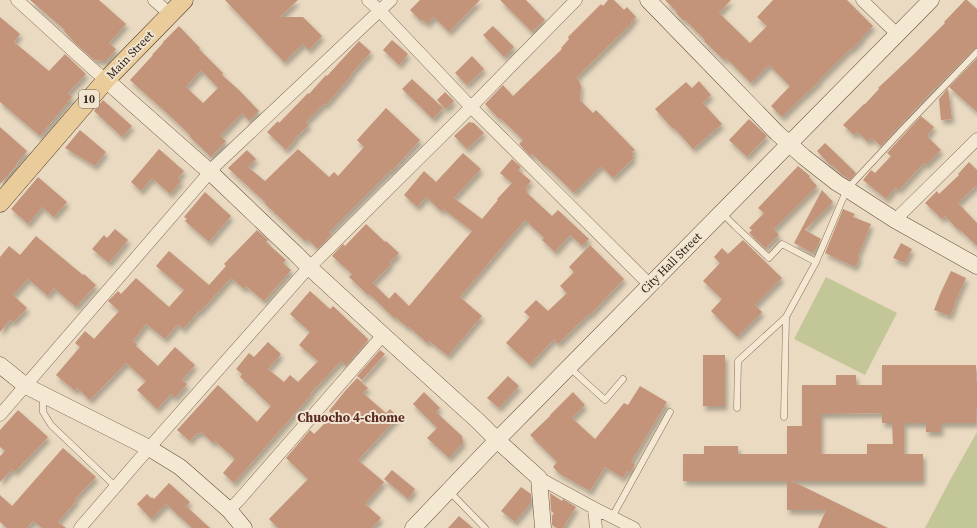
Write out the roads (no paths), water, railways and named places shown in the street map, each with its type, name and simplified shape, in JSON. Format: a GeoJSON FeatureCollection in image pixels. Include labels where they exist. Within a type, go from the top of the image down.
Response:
{"type":"FeatureCollection","features":[{"type":"Feature","properties":{"kind":"main road","name":"Main Street"},"geometry":{"type":"LineString","coordinates":[[0,203],[106,80],[184,0]]}},
{"type":"Feature","properties":{"kind":"street"},"geometry":{"type":"LineString","coordinates":[[17,0],[210,172],[382,335],[539,478],[634,528]]}},
{"type":"Feature","properties":{"kind":"street"},"geometry":{"type":"LineString","coordinates":[[154,0],[170,14]]}},
{"type":"Feature","properties":{"kind":"street"},"geometry":{"type":"LineString","coordinates":[[368,0],[380,10],[471,107],[650,285]]}},
{"type":"Feature","properties":{"kind":"street"},"geometry":{"type":"LineString","coordinates":[[0,416],[216,165],[391,0]]}},
{"type":"Feature","properties":{"kind":"street"},"geometry":{"type":"LineString","coordinates":[[80,528],[309,266],[319,258],[471,107],[576,0]]}},
{"type":"Feature","properties":{"kind":"street"},"geometry":{"type":"LineString","coordinates":[[648,0],[772,128],[837,183],[895,220],[977,266]]}},
{"type":"Feature","properties":{"kind":"street"},"geometry":{"type":"LineString","coordinates":[[862,0],[897,34]]}},
{"type":"Feature","properties":{"kind":"street","name":"City Hall Street"},"geometry":{"type":"LineString","coordinates":[[413,528],[497,440],[931,0]]}},
{"type":"Feature","properties":{"kind":"street"},"geometry":{"type":"LineString","coordinates":[[895,220],[977,139]]}},
{"type":"Feature","properties":{"kind":"street"},"geometry":{"type":"LineString","coordinates":[[229,510],[382,335]]}},
{"type":"Feature","properties":{"kind":"street"},"geometry":{"type":"LineString","coordinates":[[0,365],[26,386],[149,448],[180,467],[229,510],[244,528]]}},
{"type":"Feature","properties":{"kind":"street"},"geometry":{"type":"LineString","coordinates":[[539,478],[543,528]]}},
{"type":"Feature","properties":{"kind":"street"},"geometry":{"type":"LineString","coordinates":[[594,508],[596,528]]}},
{"type":"Feature","properties":{"kind":"lane"},"geometry":{"type":"LineString","coordinates":[[737,408],[738,361],[786,317],[816,262],[847,189],[977,52]]}},
{"type":"Feature","properties":{"kind":"lane"},"geometry":{"type":"LineString","coordinates":[[722,212],[769,258],[782,244],[816,262]]}},
{"type":"Feature","properties":{"kind":"lane"},"geometry":{"type":"LineString","coordinates":[[784,417],[786,317]]}},
{"type":"Feature","properties":{"kind":"lane"},"geometry":{"type":"LineString","coordinates":[[569,367],[604,400],[623,379]]}},
{"type":"Feature","properties":{"kind":"lane"},"geometry":{"type":"LineString","coordinates":[[43,394],[43,412],[51,425],[116,487]]}},
{"type":"Feature","properties":{"kind":"lane"},"geometry":{"type":"LineString","coordinates":[[612,517],[670,412]]}},
{"type":"Feature","properties":{"kind":"lane"},"geometry":{"type":"LineString","coordinates":[[449,491],[485,528]]}},
{"type":"Feature","properties":{"kind":"district","name":"Chuocho 4-chome"},"geometry":{"type":"Point","coordinates":[351,417]}}]}
